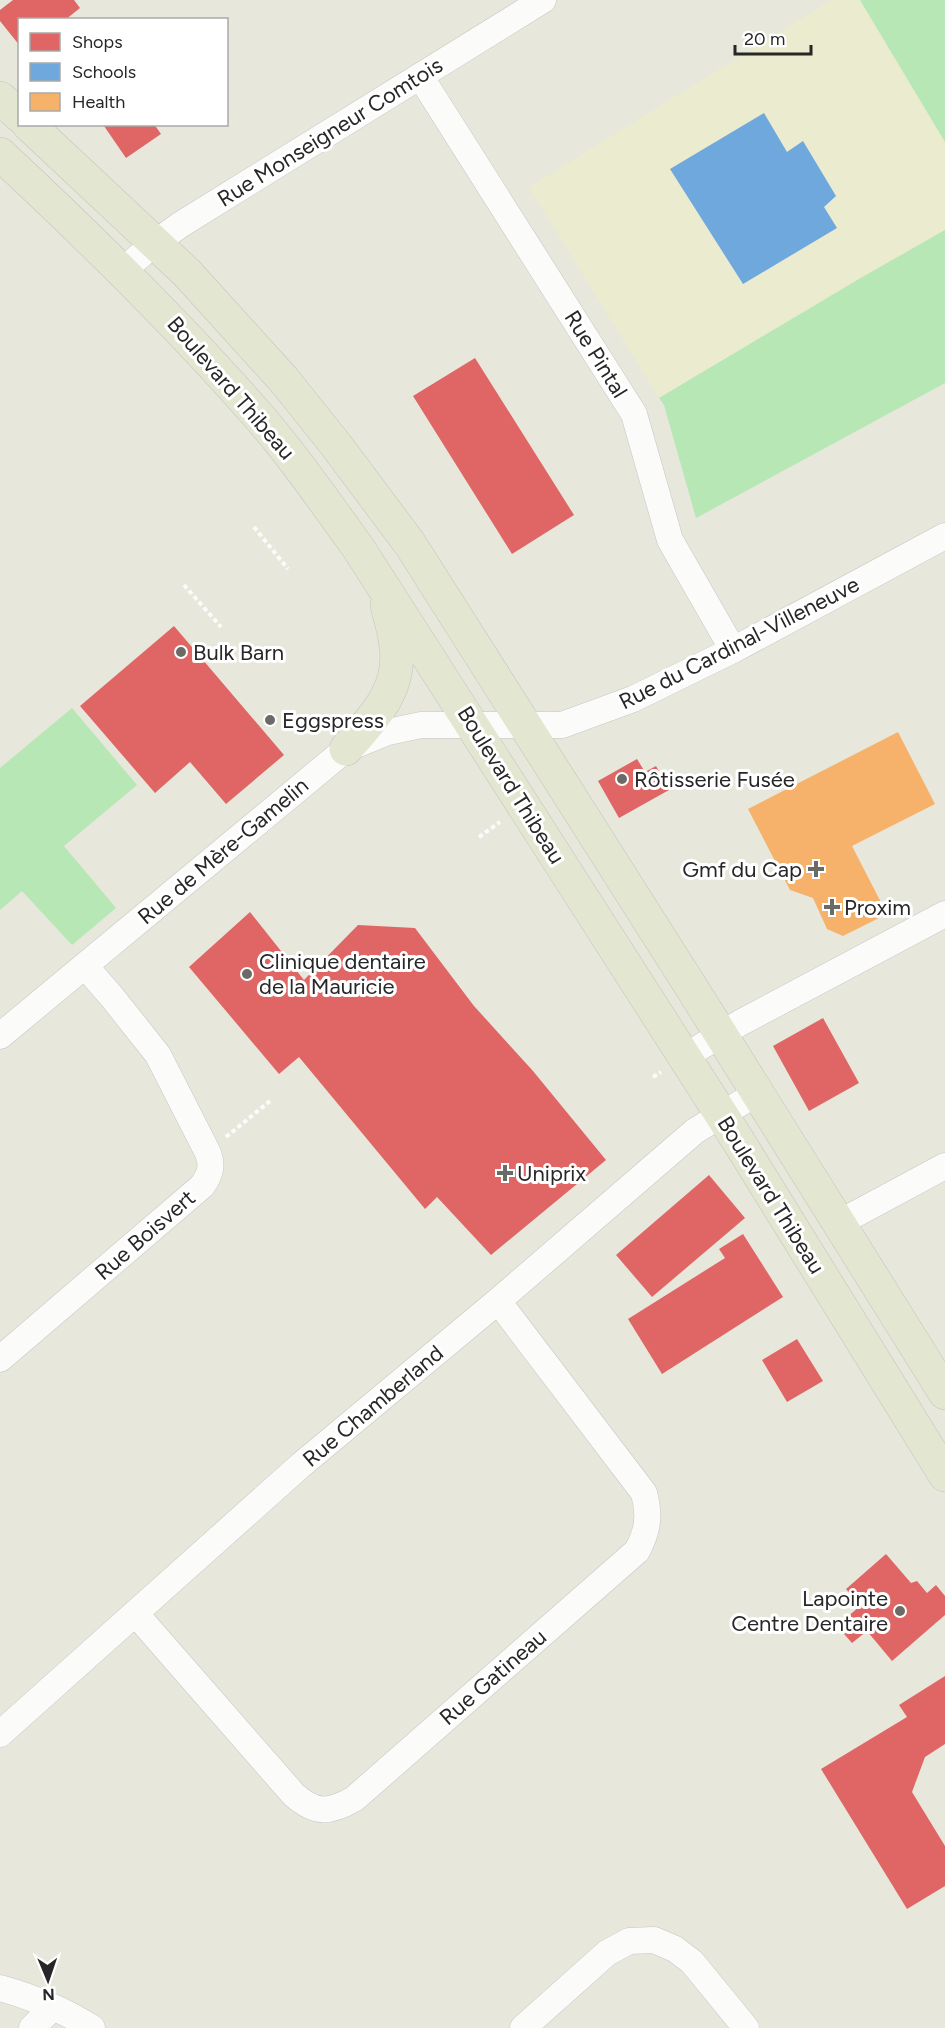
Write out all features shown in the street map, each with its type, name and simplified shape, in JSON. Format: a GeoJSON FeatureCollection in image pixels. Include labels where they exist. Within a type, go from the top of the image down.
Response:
{"type":"FeatureCollection","features":[{"type":"Feature","properties":{"kind":"main road"},"geometry":{"type":"LineString","coordinates":[[0,98],[18,114]]}},
{"type":"Feature","properties":{"kind":"main road","name":"Boulevard Thibeau"},"geometry":{"type":"LineString","coordinates":[[30,126],[187,273],[284,380],[410,544],[945,1393]]}},
{"type":"Feature","properties":{"kind":"main road","name":"Boulevard Thibeau"},"geometry":{"type":"LineString","coordinates":[[0,154],[158,306],[254,411],[305,474],[381,580],[721,1115],[945,1475]]}},
{"type":"Feature","properties":{"kind":"main road"},"geometry":{"type":"LineString","coordinates":[[345,749],[379,711],[392,688],[398,663],[381,580]]}},
{"type":"Feature","properties":{"kind":"street","name":"Rue Monseigneur Comtois"},"geometry":{"type":"LineString","coordinates":[[122,270],[155,243],[543,0]]}},
{"type":"Feature","properties":{"kind":"street","name":"Rue Pintal"},"geometry":{"type":"LineString","coordinates":[[420,76],[634,414],[670,540],[733,650]]}},
{"type":"Feature","properties":{"kind":"street","name":"Rue du Cardinal-Villeneuve"},"geometry":{"type":"LineString","coordinates":[[472,724],[562,724],[633,699],[733,650],[945,536]]}},
{"type":"Feature","properties":{"kind":"street","name":"Rue de Mère-Gamelin"},"geometry":{"type":"LineString","coordinates":[[0,1036],[345,749],[399,729],[435,724],[472,724]]}},
{"type":"Feature","properties":{"kind":"street"},"geometry":{"type":"LineString","coordinates":[[684,1057],[945,914]]}},
{"type":"Feature","properties":{"kind":"street"},"geometry":{"type":"LineString","coordinates":[[85,966],[158,1055],[208,1153]]}},
{"type":"Feature","properties":{"kind":"street","name":"Rue Chamberland"},"geometry":{"type":"LineString","coordinates":[[0,1734],[301,1465],[498,1301],[694,1131],[757,1093]]}},
{"type":"Feature","properties":{"kind":"street","name":"Rue Boisvert"},"geometry":{"type":"LineString","coordinates":[[0,1359],[202,1186],[211,1170],[208,1153]]}},
{"type":"Feature","properties":{"kind":"street"},"geometry":{"type":"LineString","coordinates":[[839,1223],[945,1166]]}},
{"type":"Feature","properties":{"kind":"street","name":"Rue Gatineau"},"geometry":{"type":"LineString","coordinates":[[135,1612],[300,1800],[306,1805],[321,1810],[339,1807],[354,1799],[636,1551],[645,1537],[648,1507],[645,1493],[498,1301]]}},
{"type":"Feature","properties":{"kind":"street"},"geometry":{"type":"LineString","coordinates":[[523,2028],[607,1953],[629,1941],[654,1940],[675,1949],[692,1962],[746,2028]]}},
{"type":"Feature","properties":{"kind":"street"},"geometry":{"type":"LineString","coordinates":[[0,1988],[53,2007],[92,2028]]}},
{"type":"Feature","properties":{"kind":"street"},"geometry":{"type":"LineString","coordinates":[[32,2028],[53,2007]]}},
{"type":"Feature","properties":{"kind":"path"},"geometry":{"type":"LineString","coordinates":[[254,527],[288,569]]}},
{"type":"Feature","properties":{"kind":"path"},"geometry":{"type":"LineString","coordinates":[[184,585],[221,627]]}},
{"type":"Feature","properties":{"kind":"path"},"geometry":{"type":"LineString","coordinates":[[208,1153],[270,1101]]}},
{"type":"Feature","properties":{"kind":"shaded area"},"geometry":{"type":"Polygon","coordinates":[[[831,0],[860,0],[945,142],[945,230],[659,398],[529,187],[831,0]]]}},
{"type":"Feature","properties":{"kind":"green space"},"geometry":{"type":"Polygon","coordinates":[[[860,0],[945,0],[945,142],[860,0]]]}},
{"type":"Feature","properties":{"kind":"green space"},"geometry":{"type":"Polygon","coordinates":[[[945,230],[945,383],[696,518],[664,405],[659,398],[945,230]]]}},
{"type":"Feature","properties":{"kind":"green space"},"geometry":{"type":"Polygon","coordinates":[[[72,708],[137,785],[64,846],[116,908],[72,945],[22,891],[0,910],[0,768],[72,708]]]}},
{"type":"Feature","properties":{"kind":"building: Shops"},"geometry":{"type":"Polygon","coordinates":[[[13,0],[74,0],[80,8],[68,18],[18,18],[18,44],[0,21],[0,10],[13,0]]]}},
{"type":"Feature","properties":{"kind":"building: Shops"},"geometry":{"type":"Polygon","coordinates":[[[104,126],[155,126],[161,134],[126,158],[104,126]]]}},
{"type":"Feature","properties":{"kind":"building: Shops"},"geometry":{"type":"Polygon","coordinates":[[[475,358],[574,515],[512,554],[413,396],[475,358]]]}},
{"type":"Feature","properties":{"kind":"building: Shops"},"geometry":{"type":"Polygon","coordinates":[[[174,626],[284,755],[226,804],[190,762],[155,793],[80,706],[174,626]]]}},
{"type":"Feature","properties":{"kind":"building: Shops"},"geometry":{"type":"Polygon","coordinates":[[[637,759],[645,772],[656,766],[669,790],[619,818],[598,781],[637,759]]]}},
{"type":"Feature","properties":{"kind":"building: Shops"},"geometry":{"type":"Polygon","coordinates":[[[250,912],[304,980],[358,925],[415,928],[474,1006],[533,1071],[606,1160],[491,1255],[437,1197],[425,1209],[299,1057],[279,1074],[189,967],[250,912]]]}},
{"type":"Feature","properties":{"kind":"building: Shops"},"geometry":{"type":"Polygon","coordinates":[[[823,1018],[859,1083],[809,1111],[773,1046],[823,1018]]]}},
{"type":"Feature","properties":{"kind":"building: Shops"},"geometry":{"type":"Polygon","coordinates":[[[709,1175],[745,1218],[652,1297],[616,1255],[709,1175]]]}},
{"type":"Feature","properties":{"kind":"building: Shops"},"geometry":{"type":"Polygon","coordinates":[[[743,1234],[783,1297],[662,1374],[628,1319],[725,1258],[719,1249],[743,1234]]]}},
{"type":"Feature","properties":{"kind":"building: Shops"},"geometry":{"type":"Polygon","coordinates":[[[797,1339],[823,1381],[787,1402],[762,1360],[797,1339]]]}},
{"type":"Feature","properties":{"kind":"building: Shops","name":"Lapointe Centre Dentaire"},"geometry":{"type":"Polygon","coordinates":[[[886,1554],[911,1583],[917,1581],[927,1593],[936,1585],[945,1596],[945,1615],[892,1661],[867,1631],[852,1643],[837,1626],[860,1606],[846,1589],[886,1554]]]}},
{"type":"Feature","properties":{"kind":"building: Shops"},"geometry":{"type":"Polygon","coordinates":[[[945,1676],[945,1744],[925,1757],[912,1792],[945,1846],[945,1886],[907,1909],[821,1769],[907,1717],[899,1705],[945,1676]]]}},
{"type":"Feature","properties":{"kind":"building: Schools"},"geometry":{"type":"Polygon","coordinates":[[[764,113],[787,152],[803,141],[836,196],[824,207],[837,228],[743,284],[670,169],[764,113]]]}},
{"type":"Feature","properties":{"kind":"building: Health"},"geometry":{"type":"Polygon","coordinates":[[[898,732],[935,804],[852,846],[887,914],[843,936],[827,929],[813,898],[790,890],[748,809],[898,732]]]}},
{"type":"Feature","properties":{"kind":"place","name":"Bulk Barn"},"geometry":{"type":"Point","coordinates":[181,652]}},
{"type":"Feature","properties":{"kind":"place","name":"Eggspress"},"geometry":{"type":"Point","coordinates":[270,720]}},
{"type":"Feature","properties":{"kind":"place","name":"Rôtisserie Fusée"},"geometry":{"type":"Point","coordinates":[622,779]}},
{"type":"Feature","properties":{"kind":"place","name":"Gmf du Cap"},"geometry":{"type":"Point","coordinates":[816,869]}},
{"type":"Feature","properties":{"kind":"place","name":"Proxim"},"geometry":{"type":"Point","coordinates":[832,907]}},
{"type":"Feature","properties":{"kind":"place","name":"Clinique dentaire de la Mauricie"},"geometry":{"type":"Point","coordinates":[247,974]}},
{"type":"Feature","properties":{"kind":"place","name":"Uniprix"},"geometry":{"type":"Point","coordinates":[505,1173]}},
{"type":"Feature","properties":{"kind":"place","name":"Lapointe Centre Dentaire"},"geometry":{"type":"Point","coordinates":[900,1611]}}]}
